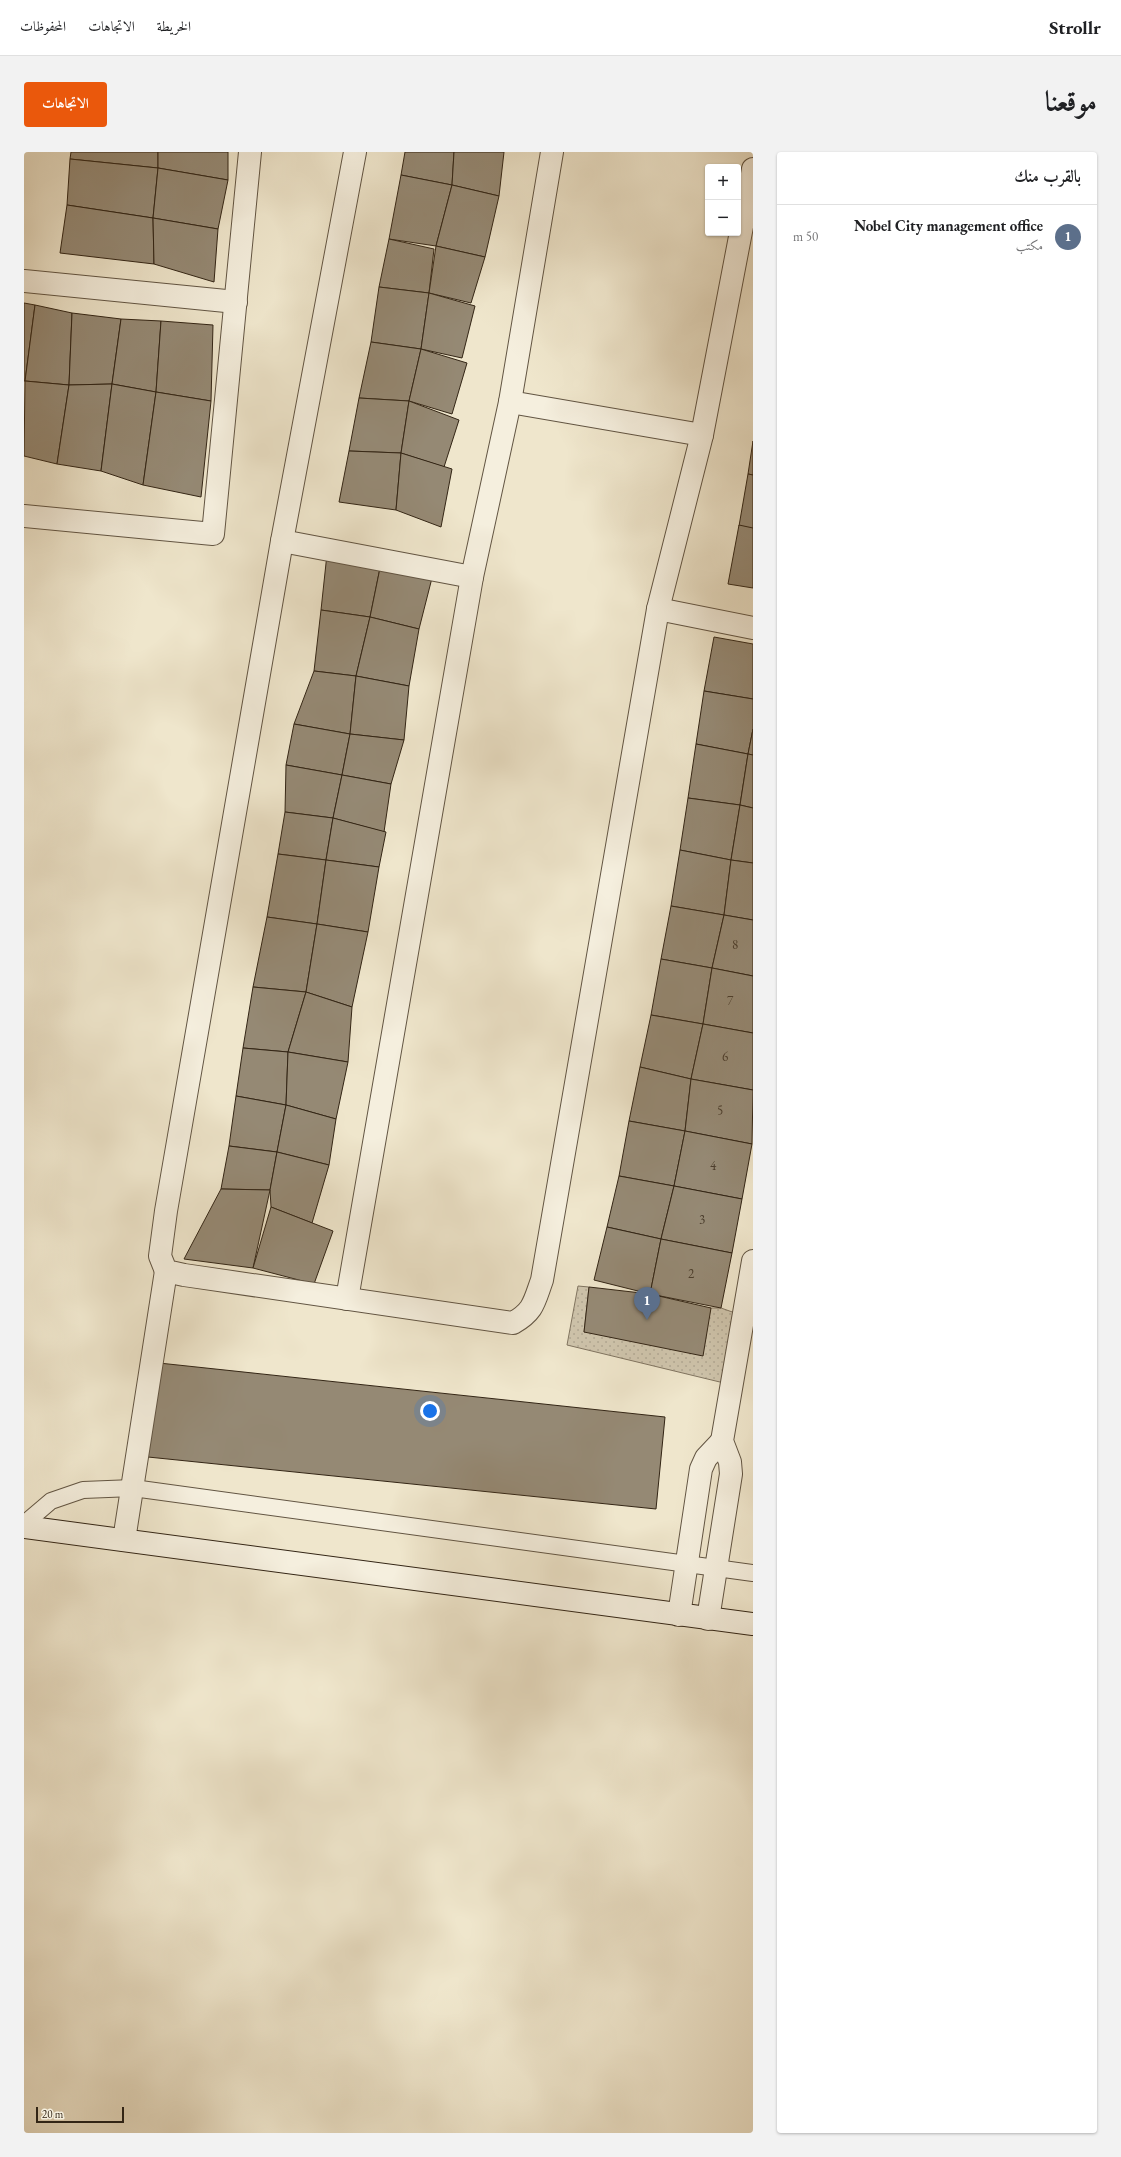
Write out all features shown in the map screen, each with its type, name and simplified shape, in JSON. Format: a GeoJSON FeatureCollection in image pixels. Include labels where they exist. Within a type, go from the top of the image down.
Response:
{"type":"FeatureCollection","features":[{"type":"Feature","properties":{"kind":"street"},"geometry":{"type":"LineString","coordinates":[[24,516],[213,534],[250,152]]}},
{"type":"Feature","properties":{"kind":"street"},"geometry":{"type":"LineString","coordinates":[[124,1540],[166,1272],[160,1256],[166,1211],[282,541],[355,152]]}},
{"type":"Feature","properties":{"kind":"street"},"geometry":{"type":"LineString","coordinates":[[347,1299],[472,577],[510,402],[552,152]]}},
{"type":"Feature","properties":{"kind":"street"},"geometry":{"type":"LineString","coordinates":[[166,1272],[513,1323],[526,1315],[534,1303],[542,1280],[658,610],[702,435],[753,169]]}},
{"type":"Feature","properties":{"kind":"street"},"geometry":{"type":"LineString","coordinates":[[24,281],[236,302]]}},
{"type":"Feature","properties":{"kind":"street"},"geometry":{"type":"LineString","coordinates":[[510,402],[702,435]]}},
{"type":"Feature","properties":{"kind":"street"},"geometry":{"type":"LineString","coordinates":[[282,541],[472,577]]}},
{"type":"Feature","properties":{"kind":"street"},"geometry":{"type":"LineString","coordinates":[[658,610],[753,628]]}},
{"type":"Feature","properties":{"kind":"street"},"geometry":{"type":"LineString","coordinates":[[708,1619],[731,1474],[730,1462],[722,1441],[753,1261]]}},
{"type":"Feature","properties":{"kind":"street"},"geometry":{"type":"LineString","coordinates":[[679,1615],[701,1469],[706,1458],[722,1441]]}},
{"type":"Feature","properties":{"kind":"street"},"geometry":{"type":"LineString","coordinates":[[24,1527],[753,1624]]}},
{"type":"Feature","properties":{"kind":"lane"},"geometry":{"type":"LineString","coordinates":[[24,1524],[51,1501],[83,1490],[133,1488],[753,1572]]}},
{"type":"Feature","properties":{"kind":"shaded area"},"geometry":{"type":"Polygon","coordinates":[[[578,1286],[589,1287],[584,1332],[711,1308],[721,1308],[738,1314],[724,1383],[567,1345],[578,1286]]]}},
{"type":"Feature","properties":{"kind":"building"},"geometry":{"type":"Polygon","coordinates":[[[71,152],[158,152],[158,168],[70,159],[71,152]]]}},
{"type":"Feature","properties":{"kind":"building"},"geometry":{"type":"Polygon","coordinates":[[[158,152],[228,152],[228,180],[158,168],[158,152]]]}},
{"type":"Feature","properties":{"kind":"building"},"geometry":{"type":"Polygon","coordinates":[[[405,152],[454,152],[452,185],[401,175],[405,152]]]}},
{"type":"Feature","properties":{"kind":"building"},"geometry":{"type":"Polygon","coordinates":[[[454,152],[504,152],[499,196],[452,185],[454,152]]]}},
{"type":"Feature","properties":{"kind":"building"},"geometry":{"type":"Polygon","coordinates":[[[70,159],[158,168],[153,218],[67,205],[70,159]]]}},
{"type":"Feature","properties":{"kind":"building"},"geometry":{"type":"Polygon","coordinates":[[[158,168],[228,180],[218,229],[153,218],[158,168]]]}},
{"type":"Feature","properties":{"kind":"building"},"geometry":{"type":"Polygon","coordinates":[[[401,175],[452,185],[436,246],[389,239],[401,175]]]}},
{"type":"Feature","properties":{"kind":"building"},"geometry":{"type":"Polygon","coordinates":[[[452,185],[499,196],[485,257],[436,246],[452,185]]]}},
{"type":"Feature","properties":{"kind":"building"},"geometry":{"type":"Polygon","coordinates":[[[67,205],[153,218],[154,264],[60,253],[67,205]]]}},
{"type":"Feature","properties":{"kind":"building"},"geometry":{"type":"Polygon","coordinates":[[[153,218],[218,229],[214,282],[154,264],[153,218]]]}},
{"type":"Feature","properties":{"kind":"building"},"geometry":{"type":"Polygon","coordinates":[[[389,239],[434,249],[429,293],[379,287],[389,239]]]}},
{"type":"Feature","properties":{"kind":"building"},"geometry":{"type":"Polygon","coordinates":[[[436,246],[485,257],[471,303],[429,293],[436,246]]]}},
{"type":"Feature","properties":{"kind":"building"},"geometry":{"type":"Polygon","coordinates":[[[379,287],[429,293],[421,349],[371,342],[379,287]]]}},
{"type":"Feature","properties":{"kind":"building"},"geometry":{"type":"Polygon","coordinates":[[[429,293],[475,306],[462,358],[421,349],[429,293]]]}},
{"type":"Feature","properties":{"kind":"building"},"geometry":{"type":"Polygon","coordinates":[[[24,303],[35,305],[25,381],[24,381],[24,303]]]}},
{"type":"Feature","properties":{"kind":"building"},"geometry":{"type":"Polygon","coordinates":[[[35,305],[72,313],[69,385],[25,381],[35,305]]]}},
{"type":"Feature","properties":{"kind":"building"},"geometry":{"type":"Polygon","coordinates":[[[72,313],[121,319],[112,384],[69,385],[72,313]]]}},
{"type":"Feature","properties":{"kind":"building"},"geometry":{"type":"Polygon","coordinates":[[[121,319],[161,321],[156,392],[112,384],[121,319]]]}},
{"type":"Feature","properties":{"kind":"building"},"geometry":{"type":"Polygon","coordinates":[[[161,321],[213,325],[211,401],[156,392],[161,321]]]}},
{"type":"Feature","properties":{"kind":"building"},"geometry":{"type":"Polygon","coordinates":[[[371,342],[421,349],[409,401],[359,398],[371,342]]]}},
{"type":"Feature","properties":{"kind":"building"},"geometry":{"type":"Polygon","coordinates":[[[421,349],[467,363],[452,414],[409,401],[421,349]]]}},
{"type":"Feature","properties":{"kind":"building"},"geometry":{"type":"Polygon","coordinates":[[[25,381],[69,385],[57,464],[24,456],[25,381]]]}},
{"type":"Feature","properties":{"kind":"building"},"geometry":{"type":"Polygon","coordinates":[[[112,384],[101,471],[57,464],[69,385],[112,384]]]}},
{"type":"Feature","properties":{"kind":"building"},"geometry":{"type":"Polygon","coordinates":[[[112,384],[156,392],[143,485],[101,471],[112,384]]]}},
{"type":"Feature","properties":{"kind":"building"},"geometry":{"type":"Polygon","coordinates":[[[156,392],[211,401],[201,497],[143,485],[156,392]]]}},
{"type":"Feature","properties":{"kind":"building"},"geometry":{"type":"Polygon","coordinates":[[[359,398],[409,401],[401,453],[349,451],[359,398]]]}},
{"type":"Feature","properties":{"kind":"building"},"geometry":{"type":"Polygon","coordinates":[[[409,401],[459,420],[444,467],[401,453],[409,401]]]}},
{"type":"Feature","properties":{"kind":"building"},"geometry":{"type":"Polygon","coordinates":[[[753,441],[753,475],[748,474],[753,441]]]}},
{"type":"Feature","properties":{"kind":"building"},"geometry":{"type":"Polygon","coordinates":[[[349,451],[401,453],[396,510],[339,502],[349,451]]]}},
{"type":"Feature","properties":{"kind":"building"},"geometry":{"type":"Polygon","coordinates":[[[401,453],[452,469],[441,527],[396,510],[401,453]]]}},
{"type":"Feature","properties":{"kind":"building"},"geometry":{"type":"Polygon","coordinates":[[[748,474],[753,475],[753,529],[739,526],[748,474]]]}},
{"type":"Feature","properties":{"kind":"building"},"geometry":{"type":"Polygon","coordinates":[[[739,525],[753,528],[753,588],[728,584],[739,525]]]}},
{"type":"Feature","properties":{"kind":"building"},"geometry":{"type":"Polygon","coordinates":[[[327,554],[380,568],[370,617],[321,610],[327,554]]]}},
{"type":"Feature","properties":{"kind":"building"},"geometry":{"type":"Polygon","coordinates":[[[380,568],[433,574],[419,629],[370,617],[380,568]]]}},
{"type":"Feature","properties":{"kind":"building"},"geometry":{"type":"Polygon","coordinates":[[[321,610],[370,617],[356,676],[314,671],[321,610]]]}},
{"type":"Feature","properties":{"kind":"building"},"geometry":{"type":"Polygon","coordinates":[[[370,617],[419,629],[409,686],[356,676],[370,617]]]}},
{"type":"Feature","properties":{"kind":"building"},"geometry":{"type":"Polygon","coordinates":[[[714,637],[753,644],[753,699],[704,691],[714,637]]]}},
{"type":"Feature","properties":{"kind":"building"},"geometry":{"type":"Polygon","coordinates":[[[314,671],[356,676],[350,734],[294,724],[314,671]]]}},
{"type":"Feature","properties":{"kind":"building"},"geometry":{"type":"Polygon","coordinates":[[[356,676],[409,686],[404,740],[350,734],[356,676]]]}},
{"type":"Feature","properties":{"kind":"building"},"geometry":{"type":"Polygon","coordinates":[[[704,691],[753,699],[753,729],[748,754],[696,744],[704,691]]]}},
{"type":"Feature","properties":{"kind":"building"},"geometry":{"type":"Polygon","coordinates":[[[294,724],[350,734],[342,775],[286,765],[294,724]]]}},
{"type":"Feature","properties":{"kind":"building"},"geometry":{"type":"Polygon","coordinates":[[[753,729],[753,755],[748,754],[753,729]]]}},
{"type":"Feature","properties":{"kind":"building"},"geometry":{"type":"Polygon","coordinates":[[[350,734],[404,740],[391,784],[342,775],[350,734]]]}},
{"type":"Feature","properties":{"kind":"building"},"geometry":{"type":"Polygon","coordinates":[[[696,744],[748,754],[740,805],[688,798],[696,744]]]}},
{"type":"Feature","properties":{"kind":"building"},"geometry":{"type":"Polygon","coordinates":[[[748,754],[753,755],[753,808],[740,805],[748,754]]]}},
{"type":"Feature","properties":{"kind":"building"},"geometry":{"type":"Polygon","coordinates":[[[286,765],[342,775],[333,818],[285,812],[286,765]]]}},
{"type":"Feature","properties":{"kind":"building"},"geometry":{"type":"Polygon","coordinates":[[[342,775],[391,784],[384,832],[333,818],[342,775]]]}},
{"type":"Feature","properties":{"kind":"building"},"geometry":{"type":"Polygon","coordinates":[[[688,798],[740,805],[731,860],[680,850],[688,798]]]}},
{"type":"Feature","properties":{"kind":"building"},"geometry":{"type":"Polygon","coordinates":[[[740,805],[753,808],[753,863],[731,860],[740,805]]]}},
{"type":"Feature","properties":{"kind":"building"},"geometry":{"type":"Polygon","coordinates":[[[285,812],[333,818],[326,860],[278,854],[285,812]]]}},
{"type":"Feature","properties":{"kind":"building"},"geometry":{"type":"Polygon","coordinates":[[[333,818],[386,832],[379,867],[326,860],[333,818]]]}},
{"type":"Feature","properties":{"kind":"building"},"geometry":{"type":"Polygon","coordinates":[[[680,850],[731,860],[724,915],[671,906],[680,850]]]}},
{"type":"Feature","properties":{"kind":"building"},"geometry":{"type":"Polygon","coordinates":[[[278,854],[326,860],[317,924],[267,917],[278,854]]]}},
{"type":"Feature","properties":{"kind":"building"},"geometry":{"type":"Polygon","coordinates":[[[326,860],[379,867],[368,932],[317,924],[326,860]]]}},
{"type":"Feature","properties":{"kind":"building"},"geometry":{"type":"Polygon","coordinates":[[[731,860],[753,863],[753,920],[724,915],[731,860]]]}},
{"type":"Feature","properties":{"kind":"building"},"geometry":{"type":"Polygon","coordinates":[[[671,906],[724,915],[712,968],[661,959],[671,906]]]}},
{"type":"Feature","properties":{"kind":"building"},"geometry":{"type":"Polygon","coordinates":[[[724,915],[753,920],[753,976],[712,968],[724,915]]]}},
{"type":"Feature","properties":{"kind":"building"},"geometry":{"type":"Polygon","coordinates":[[[267,917],[317,924],[306,992],[253,987],[267,917]]]}},
{"type":"Feature","properties":{"kind":"building"},"geometry":{"type":"Polygon","coordinates":[[[317,924],[368,932],[352,1007],[306,992],[317,924]]]}},
{"type":"Feature","properties":{"kind":"building"},"geometry":{"type":"Polygon","coordinates":[[[661,959],[712,968],[703,1024],[651,1015],[661,959]]]}},
{"type":"Feature","properties":{"kind":"building"},"geometry":{"type":"Polygon","coordinates":[[[712,968],[753,976],[753,1033],[703,1024],[712,968]]]}},
{"type":"Feature","properties":{"kind":"building"},"geometry":{"type":"Polygon","coordinates":[[[253,987],[306,992],[288,1052],[243,1048],[253,987]]]}},
{"type":"Feature","properties":{"kind":"building"},"geometry":{"type":"Polygon","coordinates":[[[306,992],[352,1007],[348,1062],[288,1052],[306,992]]]}},
{"type":"Feature","properties":{"kind":"building"},"geometry":{"type":"Polygon","coordinates":[[[651,1015],[703,1024],[691,1079],[640,1067],[651,1015]]]}},
{"type":"Feature","properties":{"kind":"building"},"geometry":{"type":"Polygon","coordinates":[[[703,1024],[753,1033],[753,1090],[691,1079],[703,1024]]]}},
{"type":"Feature","properties":{"kind":"building"},"geometry":{"type":"Polygon","coordinates":[[[243,1048],[288,1052],[286,1105],[236,1096],[243,1048]]]}},
{"type":"Feature","properties":{"kind":"building"},"geometry":{"type":"Polygon","coordinates":[[[288,1052],[348,1062],[336,1119],[286,1105],[288,1052]]]}},
{"type":"Feature","properties":{"kind":"building"},"geometry":{"type":"Polygon","coordinates":[[[640,1067],[691,1079],[685,1131],[629,1121],[640,1067]]]}},
{"type":"Feature","properties":{"kind":"building"},"geometry":{"type":"Polygon","coordinates":[[[691,1079],[753,1090],[752,1144],[685,1131],[691,1079]]]}},
{"type":"Feature","properties":{"kind":"building"},"geometry":{"type":"Polygon","coordinates":[[[236,1096],[286,1105],[277,1152],[229,1146],[236,1096]]]}},
{"type":"Feature","properties":{"kind":"building"},"geometry":{"type":"Polygon","coordinates":[[[286,1105],[336,1119],[329,1165],[277,1152],[286,1105]]]}},
{"type":"Feature","properties":{"kind":"building"},"geometry":{"type":"Polygon","coordinates":[[[629,1121],[685,1131],[674,1186],[619,1176],[629,1121]]]}},
{"type":"Feature","properties":{"kind":"building"},"geometry":{"type":"Polygon","coordinates":[[[685,1131],[752,1144],[742,1199],[674,1186],[685,1131]]]}},
{"type":"Feature","properties":{"kind":"building"},"geometry":{"type":"Polygon","coordinates":[[[229,1146],[277,1152],[270,1190],[221,1189],[229,1146]]]}},
{"type":"Feature","properties":{"kind":"building"},"geometry":{"type":"Polygon","coordinates":[[[277,1152],[329,1165],[312,1223],[271,1207],[270,1190],[277,1152]]]}},
{"type":"Feature","properties":{"kind":"building"},"geometry":{"type":"Polygon","coordinates":[[[619,1176],[674,1186],[661,1239],[607,1227],[619,1176]]]}},
{"type":"Feature","properties":{"kind":"building"},"geometry":{"type":"Polygon","coordinates":[[[674,1186],[742,1199],[732,1253],[661,1239],[674,1186]]]}},
{"type":"Feature","properties":{"kind":"building"},"geometry":{"type":"Polygon","coordinates":[[[221,1189],[270,1190],[253,1268],[184,1259],[221,1189]]]}},
{"type":"Feature","properties":{"kind":"building"},"geometry":{"type":"Polygon","coordinates":[[[271,1207],[333,1231],[314,1284],[253,1268],[271,1207]]]}},
{"type":"Feature","properties":{"kind":"building"},"geometry":{"type":"Polygon","coordinates":[[[607,1227],[661,1239],[650,1294],[594,1280],[607,1227]]]}},
{"type":"Feature","properties":{"kind":"building"},"geometry":{"type":"Polygon","coordinates":[[[661,1239],[732,1253],[721,1308],[650,1294],[661,1239]]]}},
{"type":"Feature","properties":{"kind":"building"},"geometry":{"type":"Polygon","coordinates":[[[589,1287],[650,1294],[711,1308],[703,1356],[584,1332],[589,1287]]]}},
{"type":"Feature","properties":{"kind":"building"},"geometry":{"type":"Polygon","coordinates":[[[159,1363],[665,1417],[656,1509],[148,1457],[159,1363]]]}},
{"type":"Feature","properties":{"kind":"place","name":"Nobel City management office"},"geometry":{"type":"Point","coordinates":[647,1320]}}]}
